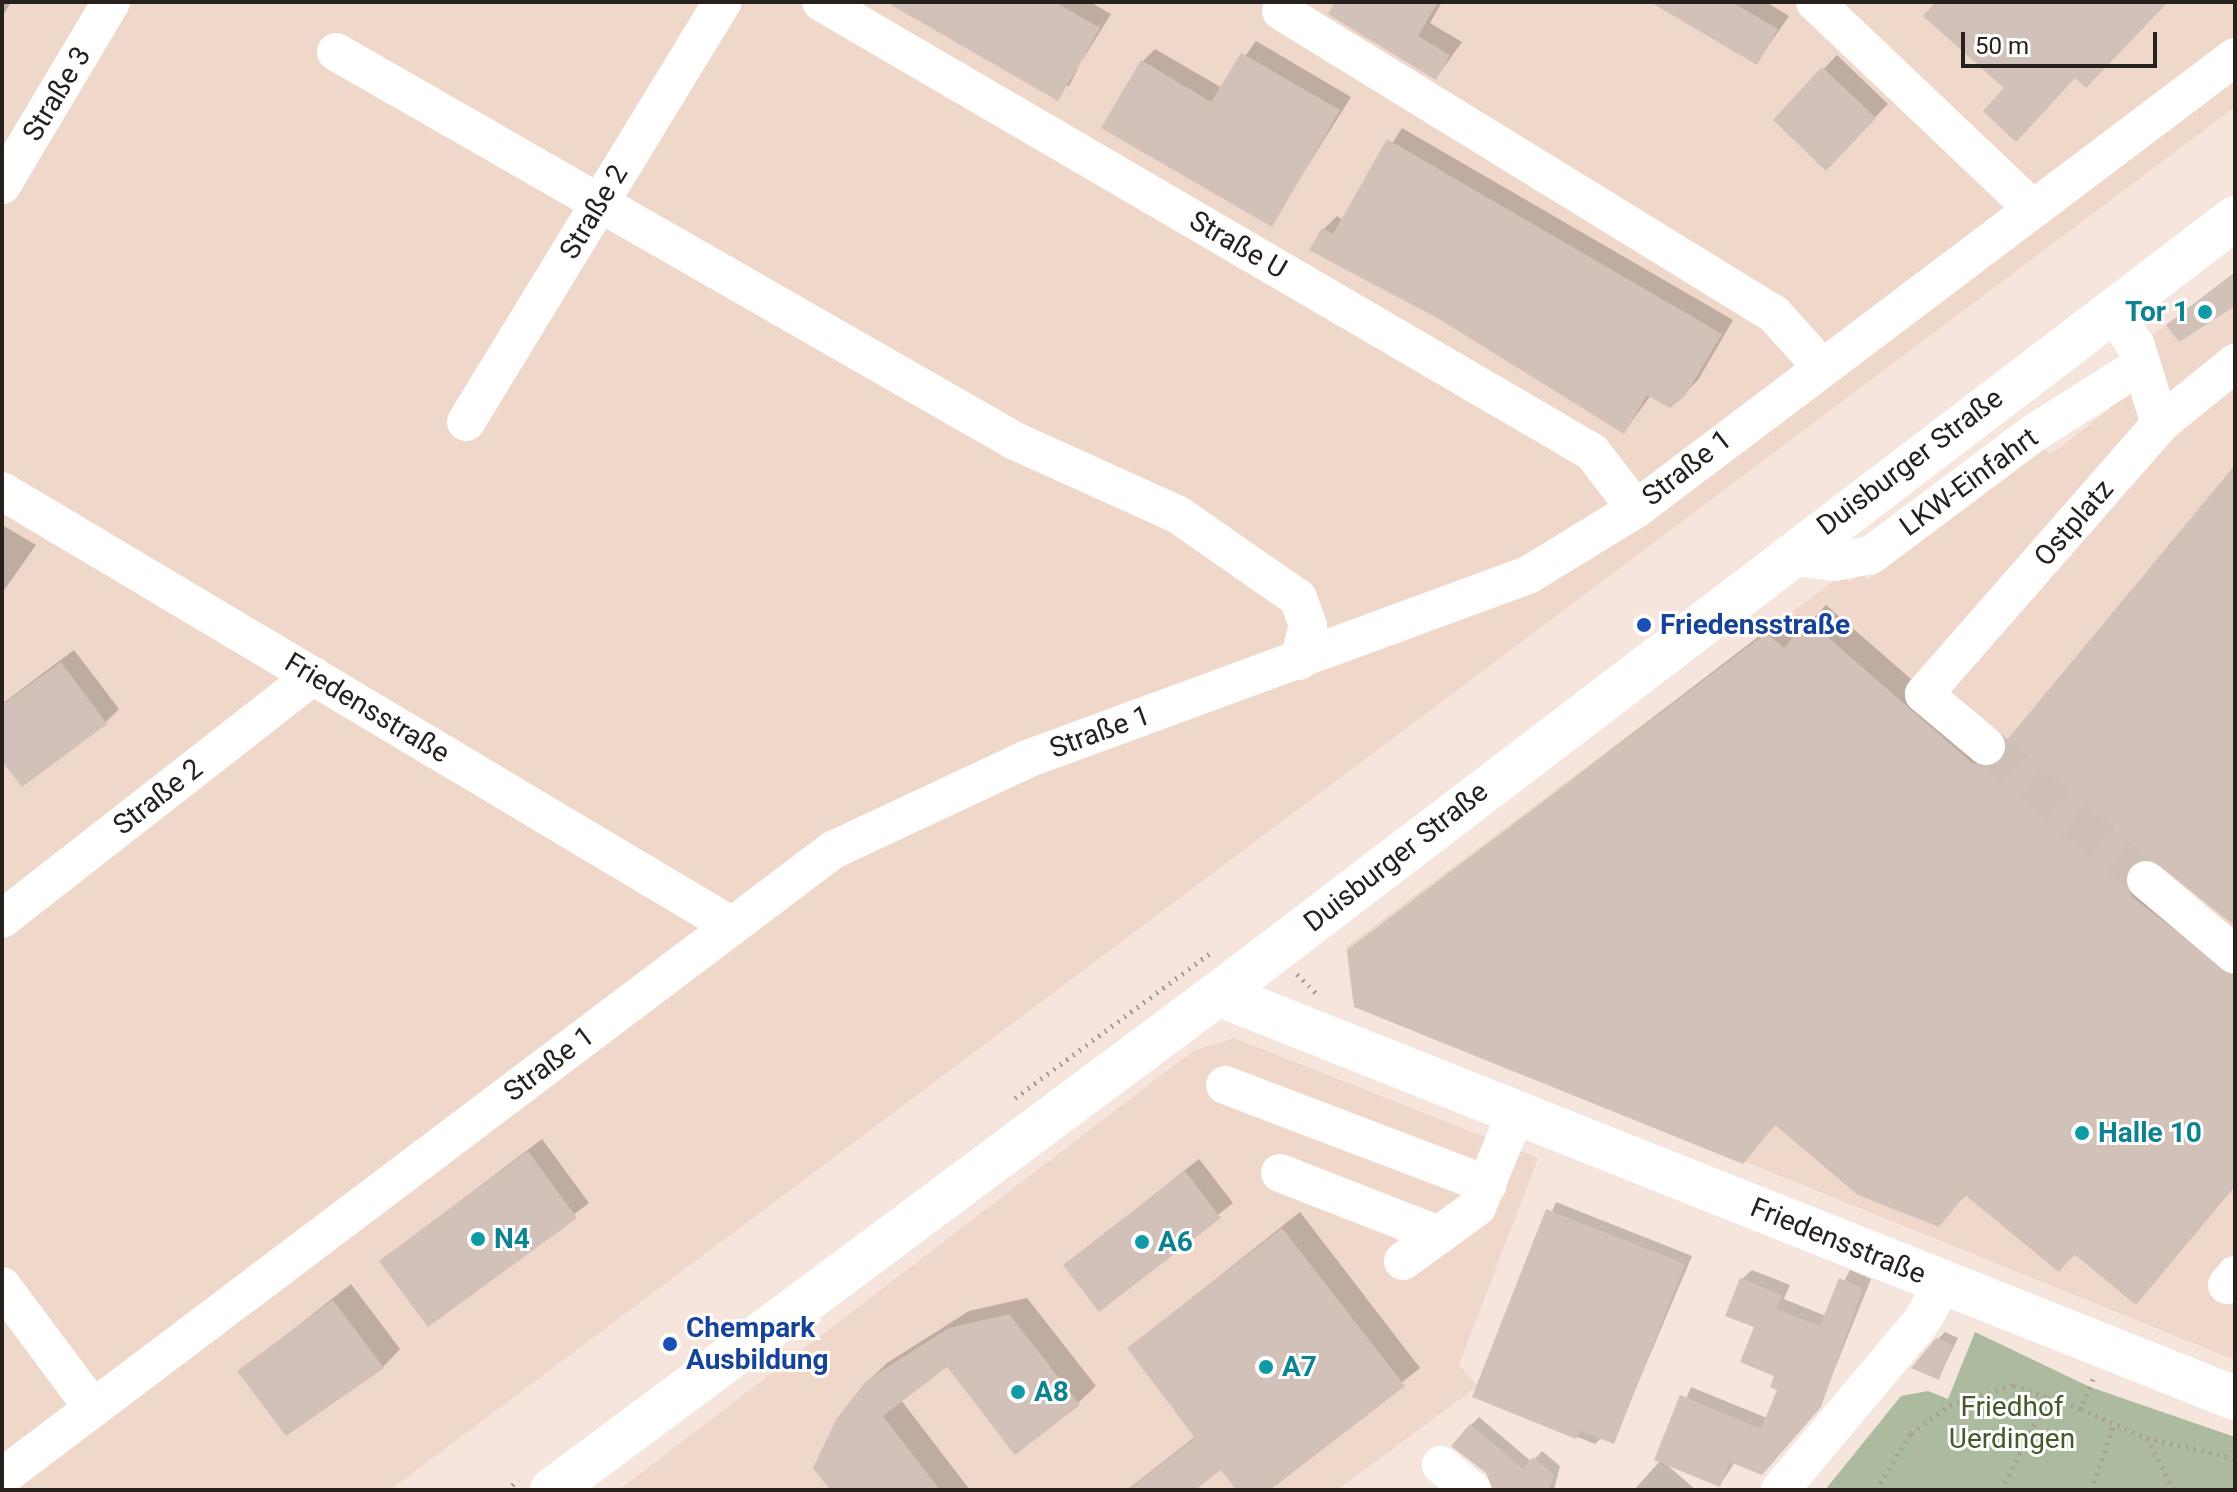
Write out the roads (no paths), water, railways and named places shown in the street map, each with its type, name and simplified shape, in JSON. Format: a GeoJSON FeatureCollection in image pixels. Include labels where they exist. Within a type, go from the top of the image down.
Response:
{"type":"FeatureCollection","features":[{"type":"Feature","properties":{"kind":"main road","name":"Duisburger Straße"},"geometry":{"type":"LineString","coordinates":[[573,1484],[1218,994],[1786,556],[2235,218]]}},
{"type":"Feature","properties":{"kind":"main road","name":"Friedensstraße"},"geometry":{"type":"LineString","coordinates":[[1218,994],[2235,1398]]}},
{"type":"Feature","properties":{"kind":"lane","name":"Straße 3"},"geometry":{"type":"LineString","coordinates":[[7,165],[111,2]]}},
{"type":"Feature","properties":{"kind":"lane","name":"Straße 2"},"geometry":{"type":"LineString","coordinates":[[466,422],[722,2]]}},
{"type":"Feature","properties":{"kind":"lane","name":"Straße U"},"geometry":{"type":"LineString","coordinates":[[821,2],[1592,452],[1636,509]]}},
{"type":"Feature","properties":{"kind":"lane"},"geometry":{"type":"LineString","coordinates":[[1815,2],[2030,206]]}},
{"type":"Feature","properties":{"kind":"lane"},"geometry":{"type":"LineString","coordinates":[[1276,5],[1774,314],[1819,364]]}},
{"type":"Feature","properties":{"kind":"lane"},"geometry":{"type":"LineString","coordinates":[[336,52],[601,200],[1015,441],[1190,522],[1298,598],[1308,625],[1299,661]]}},
{"type":"Feature","properties":{"kind":"lane","name":"Straße 1"},"geometry":{"type":"LineString","coordinates":[[2,1477],[833,850],[958,791],[1528,575],[1636,509],[1819,364],[2235,57]]}},
{"type":"Feature","properties":{"kind":"lane"},"geometry":{"type":"LineString","coordinates":[[2111,310],[2141,365],[2160,424]]}},
{"type":"Feature","properties":{"kind":"lane","name":"Ostplatz"},"geometry":{"type":"LineString","coordinates":[[1986,746],[1924,694],[2160,424],[2235,363]]}},
{"type":"Feature","properties":{"kind":"lane","name":"LKW-Einfahrt"},"geometry":{"type":"LineString","coordinates":[[1786,556],[1834,562],[1871,555],[2034,433],[2141,365]]}},
{"type":"Feature","properties":{"kind":"lane","name":"Friedensstraße"},"geometry":{"type":"LineString","coordinates":[[2,491],[732,926]]}},
{"type":"Feature","properties":{"kind":"lane","name":"Straße 2"},"geometry":{"type":"LineString","coordinates":[[2,919],[313,676]]}},
{"type":"Feature","properties":{"kind":"lane"},"geometry":{"type":"LineString","coordinates":[[2146,880],[2235,955]]}},
{"type":"Feature","properties":{"kind":"lane"},"geometry":{"type":"LineString","coordinates":[[1225,1085],[1488,1185]]}},
{"type":"Feature","properties":{"kind":"lane"},"geometry":{"type":"LineString","coordinates":[[1403,1261],[1477,1207],[1516,1113]]}},
{"type":"Feature","properties":{"kind":"lane"},"geometry":{"type":"LineString","coordinates":[[1280,1173],[1439,1235]]}},
{"type":"Feature","properties":{"kind":"lane"},"geometry":{"type":"LineString","coordinates":[[1780,1490],[1921,1322],[1944,1283]]}},
{"type":"Feature","properties":{"kind":"lane"},"geometry":{"type":"LineString","coordinates":[[2,1286],[93,1408]]}},
{"type":"Feature","properties":{"kind":"lane"},"geometry":{"type":"LineString","coordinates":[[1441,1465],[1472,1490]]}},
{"type":"Feature","properties":{"kind":"tunnel"},"geometry":{"type":"LineString","coordinates":[[1986,746],[2146,880]]}},
{"type":"Feature","properties":{"kind":"place","name":"Tor 1"},"geometry":{"type":"Point","coordinates":[2205,312]}},
{"type":"Feature","properties":{"kind":"place","name":"Friedensstraße"},"geometry":{"type":"Point","coordinates":[1644,625]}},
{"type":"Feature","properties":{"kind":"place","name":"Halle 10"},"geometry":{"type":"Point","coordinates":[2082,1133]}},
{"type":"Feature","properties":{"kind":"place","name":"N4"},"geometry":{"type":"Point","coordinates":[478,1239]}},
{"type":"Feature","properties":{"kind":"place","name":"A6"},"geometry":{"type":"Point","coordinates":[1142,1242]}},
{"type":"Feature","properties":{"kind":"place","name":"Chempark Ausbildung"},"geometry":{"type":"Point","coordinates":[670,1344]}},
{"type":"Feature","properties":{"kind":"place","name":"A7"},"geometry":{"type":"Point","coordinates":[1266,1367]}},
{"type":"Feature","properties":{"kind":"place","name":"A8"},"geometry":{"type":"Point","coordinates":[1018,1392]}},
{"type":"Feature","properties":{"kind":"park label","name":"Friedhof Uerdingen"},"geometry":{"type":"Point","coordinates":[2012,1423]}}]}
